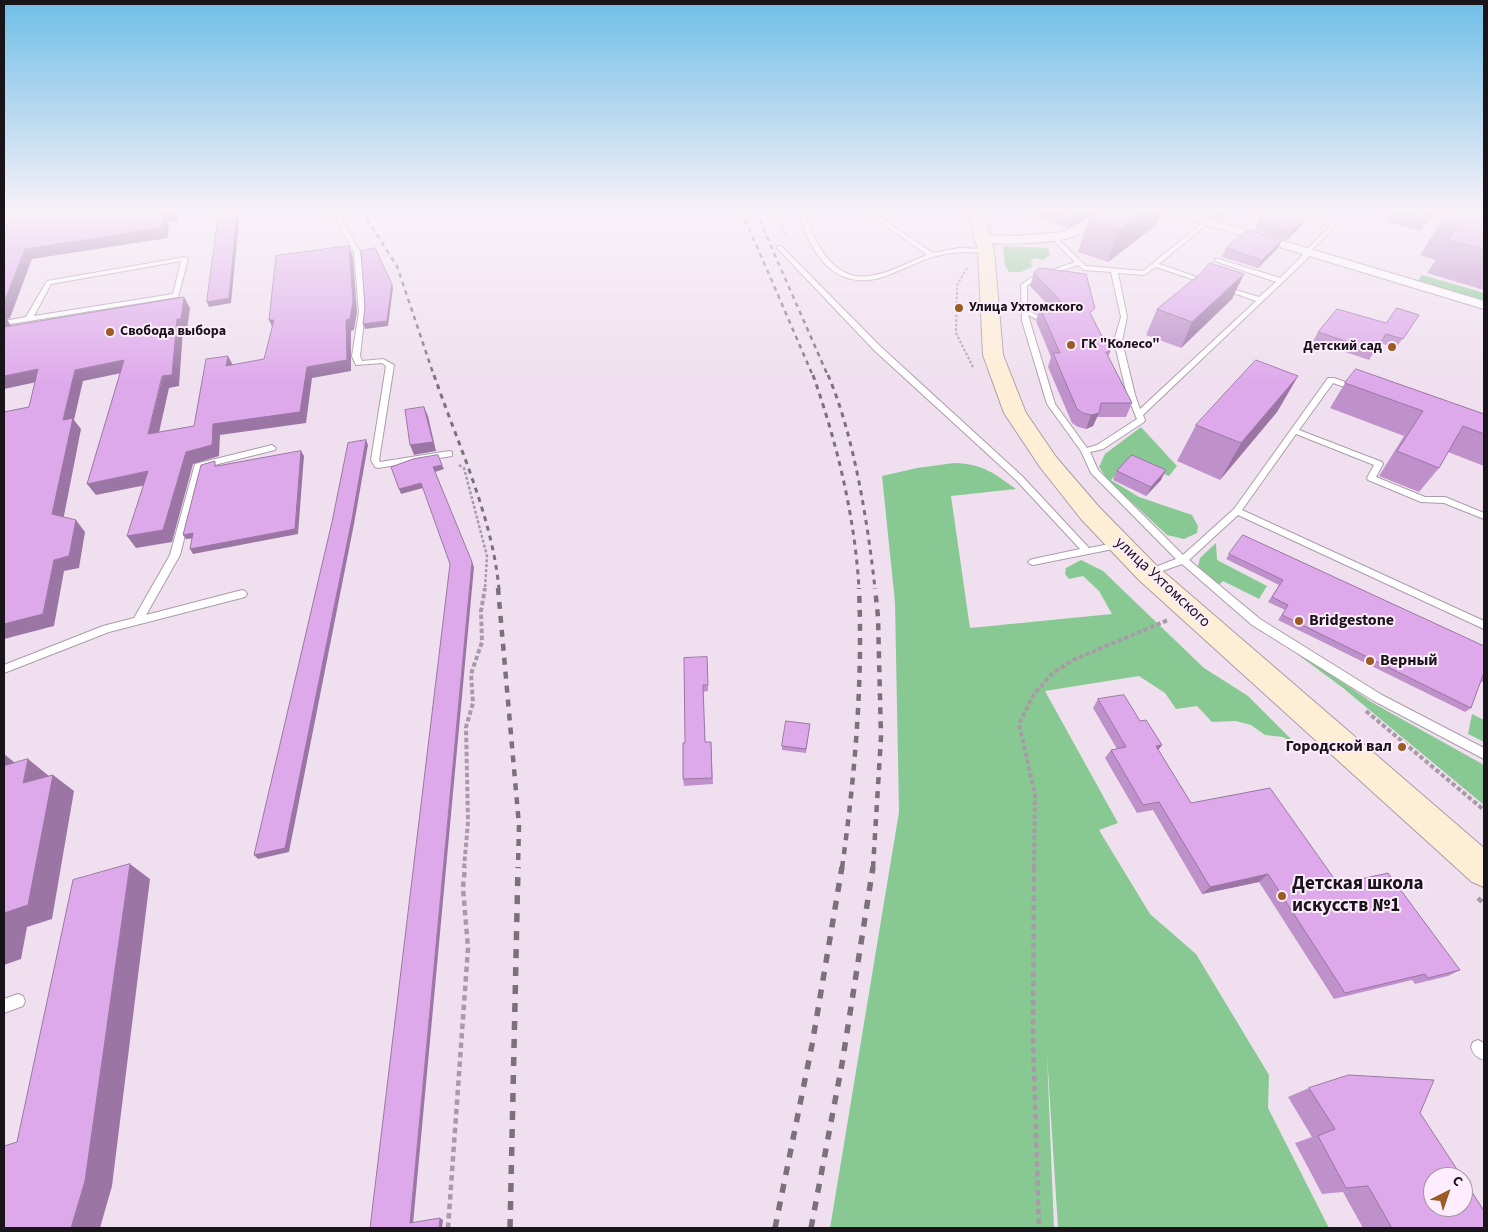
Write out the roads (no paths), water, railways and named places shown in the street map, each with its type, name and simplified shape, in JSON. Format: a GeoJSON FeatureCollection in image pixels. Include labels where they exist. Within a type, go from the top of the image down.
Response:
{"type":"FeatureCollection","features":[{"type":"Feature","properties":{"kind":"street","name":"улица Ухтомского"},"geometry":{"type":"LineString","coordinates":[[987,269],[994,355],[1016,413],[1030,438],[1069,489],[1120,545],[1148,572],[1484,870]]}},
{"type":"Feature","properties":{"kind":"street"},"geometry":{"type":"LineString","coordinates":[[1365,269],[1484,305]]}},
{"type":"Feature","properties":{"kind":"lane"},"geometry":{"type":"LineString","coordinates":[[29,319],[49,282],[123,269]]}},
{"type":"Feature","properties":{"kind":"lane"},"geometry":{"type":"LineString","coordinates":[[4,323],[176,296],[182,269]]}},
{"type":"Feature","properties":{"kind":"lane"},"geometry":{"type":"LineString","coordinates":[[359,269],[362,312],[356,356],[359,362],[383,361],[390,365],[375,460],[378,465],[449,454]]}},
{"type":"Feature","properties":{"kind":"lane"},"geometry":{"type":"LineString","coordinates":[[801,269],[878,349],[1019,478],[1087,551]]}},
{"type":"Feature","properties":{"kind":"lane"},"geometry":{"type":"LineString","coordinates":[[841,269],[857,278],[874,276],[892,269]]}},
{"type":"Feature","properties":{"kind":"lane"},"geometry":{"type":"LineString","coordinates":[[1059,269],[1034,278],[1024,285],[1025,321],[1051,404],[1085,451],[1094,471],[1183,560],[1256,622],[1378,698],[1484,754]]}},
{"type":"Feature","properties":{"kind":"lane"},"geometry":{"type":"LineString","coordinates":[[1099,269],[1144,273],[1148,269]]}},
{"type":"Feature","properties":{"kind":"lane"},"geometry":{"type":"LineString","coordinates":[[1170,269],[1261,300]]}},
{"type":"Feature","properties":{"kind":"lane"},"geometry":{"type":"LineString","coordinates":[[1246,269],[1281,281]]}},
{"type":"Feature","properties":{"kind":"lane"},"geometry":{"type":"LineString","coordinates":[[1138,415],[1293,269]]}},
{"type":"Feature","properties":{"kind":"lane"},"geometry":{"type":"LineString","coordinates":[[1085,451],[1100,447],[1140,420],[1131,395],[1118,341],[1124,317],[1114,271]]}},
{"type":"Feature","properties":{"kind":"lane"},"geometry":{"type":"LineString","coordinates":[[1024,310],[1038,318]]}},
{"type":"Feature","properties":{"kind":"lane"},"geometry":{"type":"LineString","coordinates":[[1148,572],[1183,560],[1238,511],[1331,380],[1367,394]]}},
{"type":"Feature","properties":{"kind":"lane"},"geometry":{"type":"LineString","coordinates":[[1295,431],[1379,464],[1371,478],[1424,500],[1445,500],[1484,516]]}},
{"type":"Feature","properties":{"kind":"lane"},"geometry":{"type":"LineString","coordinates":[[137,622],[175,555],[198,466],[272,448]]}},
{"type":"Feature","properties":{"kind":"lane"},"geometry":{"type":"LineString","coordinates":[[1238,511],[1484,626]]}},
{"type":"Feature","properties":{"kind":"lane"},"geometry":{"type":"LineString","coordinates":[[1033,562],[1120,545]]}},
{"type":"Feature","properties":{"kind":"lane"},"geometry":{"type":"LineString","coordinates":[[4,669],[107,629],[242,594]]}},
{"type":"Feature","properties":{"kind":"lane"},"geometry":{"type":"LineString","coordinates":[[4,1006],[18,1001]]}},
{"type":"Feature","properties":{"kind":"railway"},"geometry":{"type":"LineString","coordinates":[[398,269],[434,376]]}},
{"type":"Feature","properties":{"kind":"railway"},"geometry":{"type":"LineString","coordinates":[[767,269],[813,376]]}},
{"type":"Feature","properties":{"kind":"railway"},"geometry":{"type":"LineString","coordinates":[[781,269],[828,376]]}},
{"type":"Feature","properties":{"kind":"railway"},"geometry":{"type":"LineString","coordinates":[[434,375],[482,507],[495,561],[499,589]]}},
{"type":"Feature","properties":{"kind":"railway"},"geometry":{"type":"LineString","coordinates":[[813,375],[830,427],[844,480],[854,535],[859,589]]}},
{"type":"Feature","properties":{"kind":"railway"},"geometry":{"type":"LineString","coordinates":[[828,375],[845,425],[859,480],[875,589]]}},
{"type":"Feature","properties":{"kind":"railway"},"geometry":{"type":"LineString","coordinates":[[498,588],[519,825],[518,868]]}},
{"type":"Feature","properties":{"kind":"railway"},"geometry":{"type":"LineString","coordinates":[[842,868],[857,728],[860,658],[859,588]]}},
{"type":"Feature","properties":{"kind":"railway"},"geometry":{"type":"LineString","coordinates":[[873,868],[881,737],[878,617],[875,588]]}},
{"type":"Feature","properties":{"kind":"railway"},"geometry":{"type":"LineString","coordinates":[[510,1228],[518,867]]}},
{"type":"Feature","properties":{"kind":"railway"},"geometry":{"type":"LineString","coordinates":[[775,1228],[812,1045],[842,867]]}},
{"type":"Feature","properties":{"kind":"railway"},"geometry":{"type":"LineString","coordinates":[[811,1228],[842,1064],[873,867]]}},
{"type":"Feature","properties":{"kind":"place","name":"Улица Ухтомского"},"geometry":{"type":"Point","coordinates":[959,308]}},
{"type":"Feature","properties":{"kind":"place","name":"Свобода выбора"},"geometry":{"type":"Point","coordinates":[110,332]}},
{"type":"Feature","properties":{"kind":"place","name":"ГК \"Колесо\""},"geometry":{"type":"Point","coordinates":[1071,345]}},
{"type":"Feature","properties":{"kind":"place","name":"Детский сад"},"geometry":{"type":"Point","coordinates":[1392,347]}},
{"type":"Feature","properties":{"kind":"place","name":"Bridgestone"},"geometry":{"type":"Point","coordinates":[1299,621]}},
{"type":"Feature","properties":{"kind":"place","name":"Верный"},"geometry":{"type":"Point","coordinates":[1370,661]}},
{"type":"Feature","properties":{"kind":"place","name":"Городской вал"},"geometry":{"type":"Point","coordinates":[1402,747]}},
{"type":"Feature","properties":{"kind":"place","name":"Детская школа искусств №1"},"geometry":{"type":"Point","coordinates":[1282,896]}}]}
